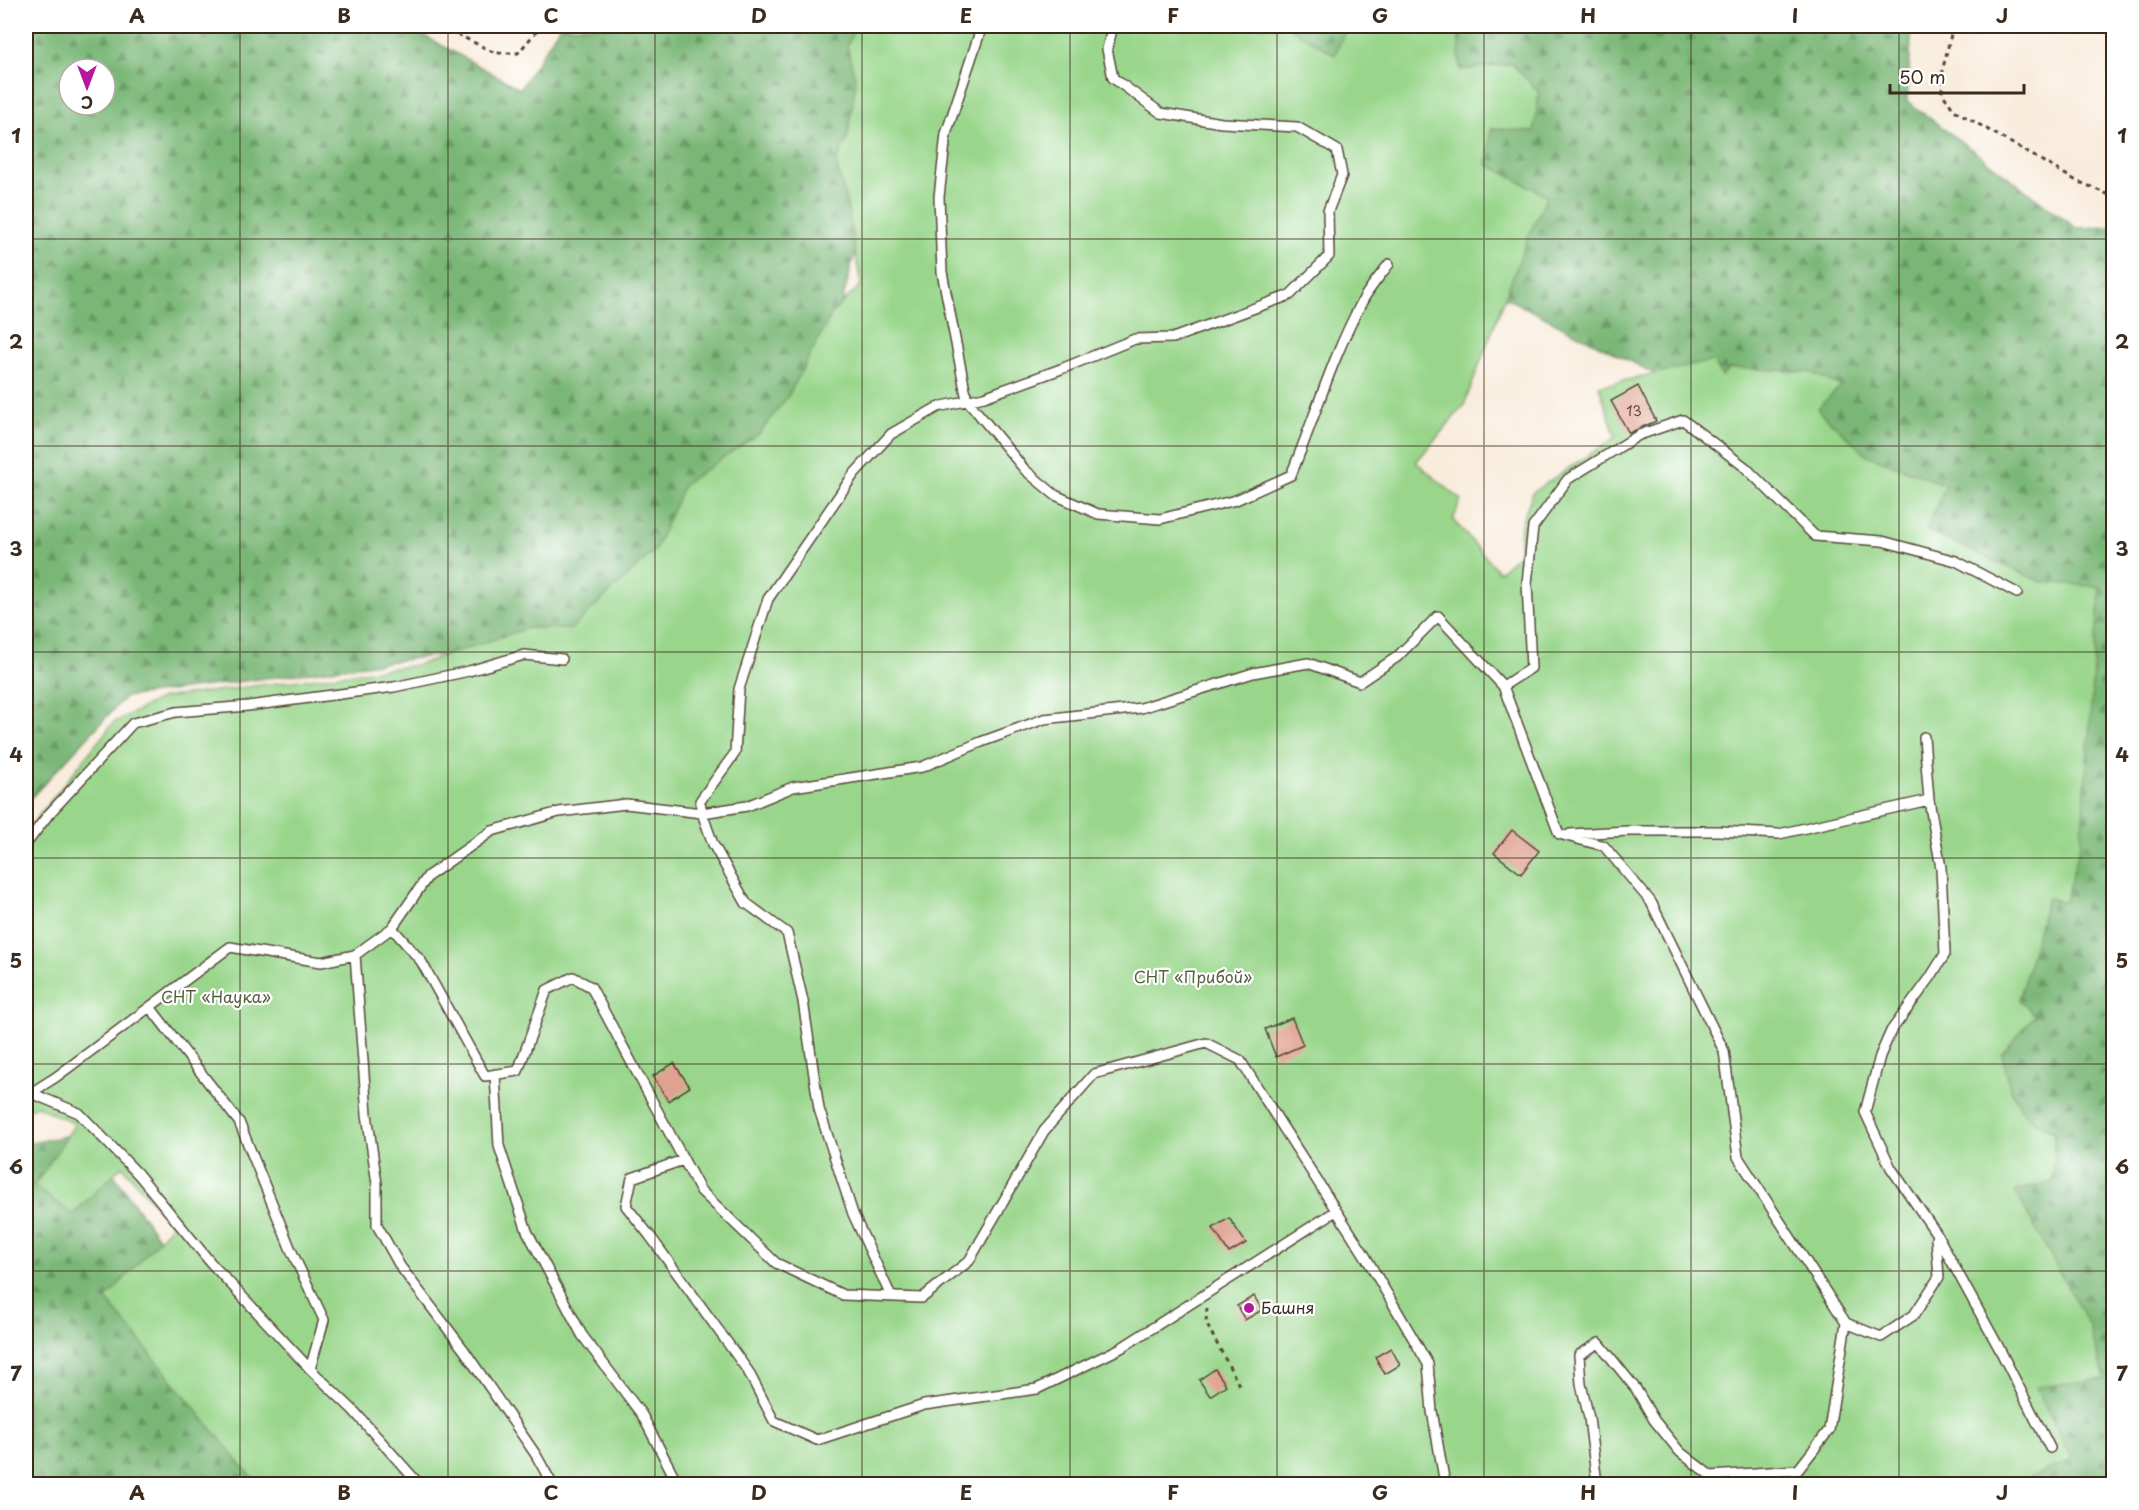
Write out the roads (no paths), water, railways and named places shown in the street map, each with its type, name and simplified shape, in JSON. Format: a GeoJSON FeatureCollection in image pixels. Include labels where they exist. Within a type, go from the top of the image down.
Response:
{"type":"FeatureCollection","features":[{"type":"Feature","properties":{"kind":"lane"},"geometry":{"type":"LineString","coordinates":[[982,26],[946,134],[939,197],[942,272],[967,400],[1025,470],[1055,495],[1098,514],[1160,519],[1236,500],[1291,475],[1338,351],[1363,300],[1389,264]]}},
{"type":"Feature","properties":{"kind":"lane"},"geometry":{"type":"LineString","coordinates":[[891,1296],[853,1214],[819,1109],[803,1001],[788,933],[746,903],[713,844],[700,801],[735,753],[739,689],[768,599],[818,530],[854,474],[891,434],[938,407],[984,397],[1135,339],[1173,338],[1290,295],[1329,255],[1328,211],[1342,175],[1337,150],[1297,127],[1222,123],[1161,113],[1113,78],[1107,49],[1113,26]]}},
{"type":"Feature","properties":{"kind":"lane"},"geometry":{"type":"LineString","coordinates":[[1503,686],[1531,668],[1527,583],[1533,527],[1568,479],[1639,435],[1683,420],[1745,467],[1815,536],[1882,541],[1956,561],[2017,593]]}},
{"type":"Feature","properties":{"kind":"lane"},"geometry":{"type":"LineString","coordinates":[[28,1095],[56,1077],[230,947],[321,962],[355,955],[392,928],[428,876],[492,831],[559,813],[626,804],[702,813],[747,806],[793,787],[922,767],[981,741],[1044,719],[1141,708],[1252,673],[1308,663],[1360,682],[1397,657],[1438,616],[1503,686],[1559,834]]}},
{"type":"Feature","properties":{"kind":"lane"},"geometry":{"type":"LineString","coordinates":[[26,844],[48,815],[133,723],[176,712],[248,706],[394,687],[524,655],[562,659]]}},
{"type":"Feature","properties":{"kind":"lane"},"geometry":{"type":"LineString","coordinates":[[1924,737],[1929,800],[1941,868],[1945,954],[1891,1031],[1880,1056],[1865,1112],[1890,1168],[1936,1233],[1998,1346],[2050,1448]]}},
{"type":"Feature","properties":{"kind":"lane"},"geometry":{"type":"LineString","coordinates":[[1559,834],[1629,831],[1779,834],[1929,800]]}},
{"type":"Feature","properties":{"kind":"lane"},"geometry":{"type":"LineString","coordinates":[[1559,834],[1604,846],[1651,902],[1724,1052],[1738,1157],[1846,1323],[1881,1337],[1914,1315],[1940,1277],[1936,1233]]}},
{"type":"Feature","properties":{"kind":"lane"},"geometry":{"type":"LineString","coordinates":[[392,928],[421,961],[485,1076],[518,1071],[547,990],[573,977],[591,987],[700,1190],[776,1263],[843,1295],[922,1298],[969,1261],[1044,1131],[1094,1074],[1206,1042],[1240,1060],[1364,1254],[1428,1364],[1432,1411],[1445,1485]]}},
{"type":"Feature","properties":{"kind":"lane"},"geometry":{"type":"LineString","coordinates":[[355,955],[367,1114],[377,1184],[377,1225],[400,1266],[464,1350],[536,1455],[552,1485]]}},
{"type":"Feature","properties":{"kind":"lane"},"geometry":{"type":"LineString","coordinates":[[150,1007],[239,1122],[291,1250],[324,1320],[310,1369]]}},
{"type":"Feature","properties":{"kind":"lane"},"geometry":{"type":"LineString","coordinates":[[495,1074],[499,1146],[526,1231],[582,1335],[642,1415],[678,1485]]}},
{"type":"Feature","properties":{"kind":"lane"},"geometry":{"type":"LineString","coordinates":[[28,1095],[79,1113],[138,1174],[211,1263],[310,1369],[353,1410],[419,1485]]}},
{"type":"Feature","properties":{"kind":"lane"},"geometry":{"type":"LineString","coordinates":[[683,1160],[632,1178],[626,1206],[748,1371],[774,1421],[817,1440],[924,1405],[1037,1389],[1121,1348],[1336,1211]]}},
{"type":"Feature","properties":{"kind":"lane"},"geometry":{"type":"LineString","coordinates":[[1597,1485],[1589,1418],[1581,1384],[1579,1355],[1599,1343],[1636,1389],[1654,1420],[1680,1452],[1711,1476],[1798,1470],[1829,1430],[1846,1323]]}},
{"type":"Feature","properties":{"kind":"place","name":"Башня"},"geometry":{"type":"Point","coordinates":[1249,1308]}},
{"type":"Feature","properties":{"kind":"park label","name":"СНТ «Прибой»"},"geometry":{"type":"Point","coordinates":[1193,977]}},
{"type":"Feature","properties":{"kind":"park label","name":"СНТ «Наука»"},"geometry":{"type":"Point","coordinates":[216,997]}}]}
